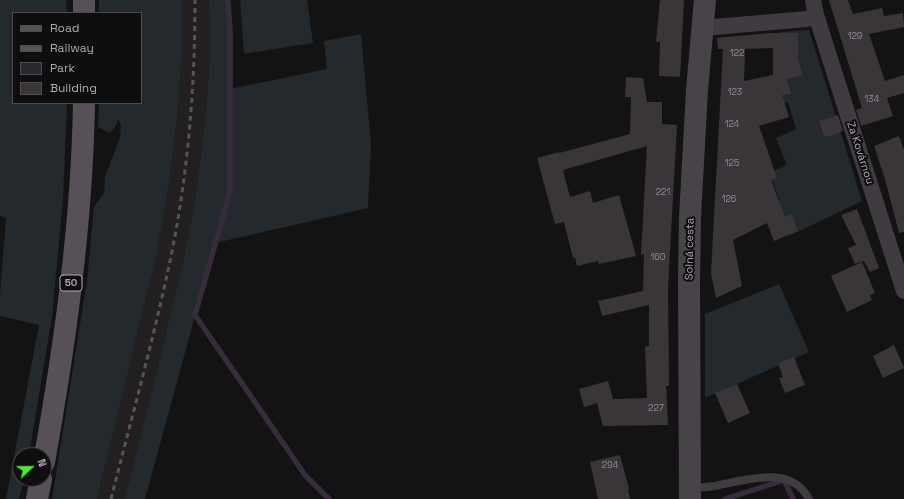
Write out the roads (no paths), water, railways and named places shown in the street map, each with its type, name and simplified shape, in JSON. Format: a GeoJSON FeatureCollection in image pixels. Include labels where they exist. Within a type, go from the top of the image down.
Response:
{"type":"FeatureCollection","features":[{"type":"Feature","properties":{"kind":"main road"},"geometry":{"type":"LineString","coordinates":[[84,0],[84,12]]}},
{"type":"Feature","properties":{"kind":"main road","name":"50"},"geometry":{"type":"LineString","coordinates":[[47,447],[57,391],[70,299],[78,207],[84,104]]}},
{"type":"Feature","properties":{"kind":"main road"},"geometry":{"type":"LineString","coordinates":[[37,499],[39,487]]}},
{"type":"Feature","properties":{"kind":"street","name":"Solná cesta"},"geometry":{"type":"LineString","coordinates":[[690,494],[690,217],[697,90],[705,0]]}},
{"type":"Feature","properties":{"kind":"street","name":"Za Kovárnou"},"geometry":{"type":"LineString","coordinates":[[703,26],[714,27],[807,19],[815,8]]}},
{"type":"Feature","properties":{"kind":"street","name":"Za Kovárnou"},"geometry":{"type":"LineString","coordinates":[[815,8],[904,291]]}},
{"type":"Feature","properties":{"kind":"lane"},"geometry":{"type":"LineString","coordinates":[[690,494],[713,486],[753,478],[775,476],[792,482],[806,493],[809,499]]}},
{"type":"Feature","properties":{"kind":"waterway"},"geometry":{"type":"LineString","coordinates":[[228,0],[230,30],[230,192],[195,315],[305,475],[329,499]]}},
{"type":"Feature","properties":{"kind":"waterway"},"geometry":{"type":"LineString","coordinates":[[725,499],[784,480],[793,499]]}},
{"type":"Feature","properties":{"kind":"railway"},"geometry":{"type":"LineString","coordinates":[[111,499],[156,321],[170,261],[182,196],[192,99],[195,0]]}}]}
